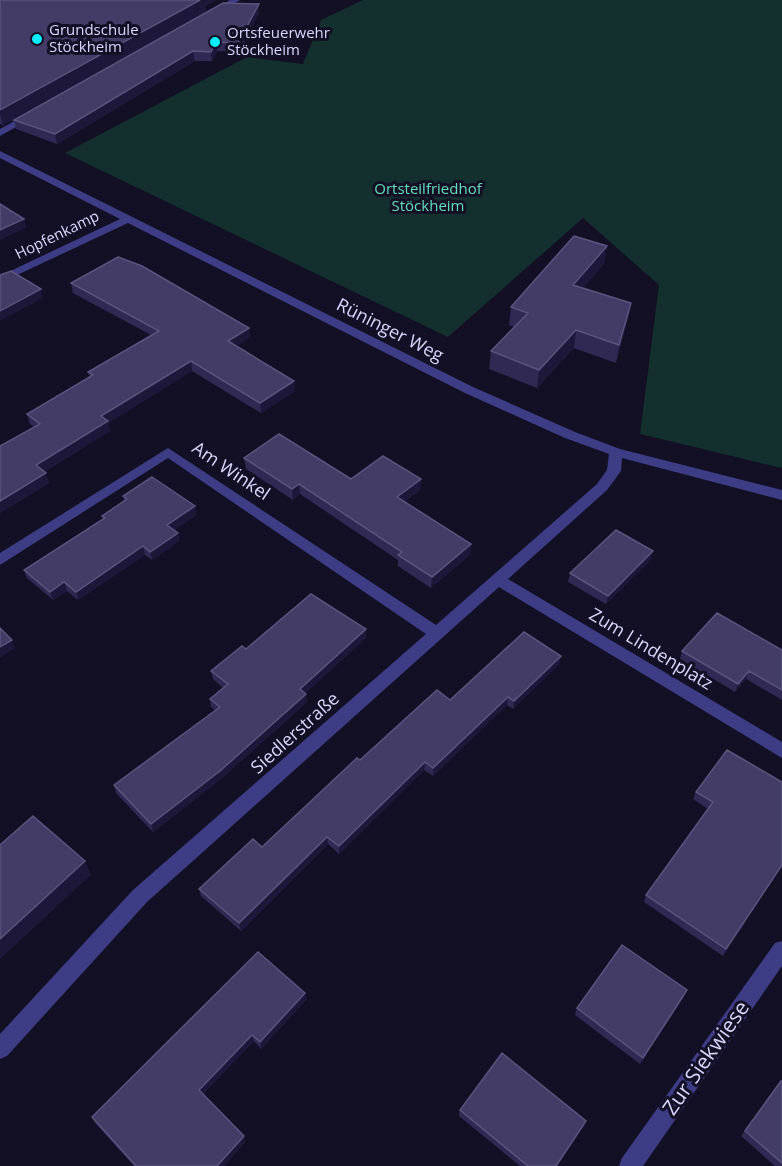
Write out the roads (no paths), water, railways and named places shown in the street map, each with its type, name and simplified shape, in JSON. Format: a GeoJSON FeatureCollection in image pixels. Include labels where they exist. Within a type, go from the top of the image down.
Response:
{"type":"FeatureCollection","features":[{"type":"Feature","properties":{"kind":"street"},"geometry":{"type":"LineString","coordinates":[[205,17],[236,0]]}},
{"type":"Feature","properties":{"kind":"street"},"geometry":{"type":"LineString","coordinates":[[0,133],[41,110]]}},
{"type":"Feature","properties":{"kind":"street","name":"Rüninger Weg"},"geometry":{"type":"LineString","coordinates":[[0,153],[469,390],[570,435],[616,452],[782,495]]}},
{"type":"Feature","properties":{"kind":"street","name":"Hopfenkamp"},"geometry":{"type":"LineString","coordinates":[[0,280],[128,219]]}},
{"type":"Feature","properties":{"kind":"street","name":"Siedlerstraße"},"geometry":{"type":"LineString","coordinates":[[0,1049],[140,896],[602,487],[614,471],[616,452]]}},
{"type":"Feature","properties":{"kind":"street","name":"Am Winkel"},"geometry":{"type":"LineString","coordinates":[[0,560],[168,453],[437,633]]}},
{"type":"Feature","properties":{"kind":"street","name":"Zum Lindenplatz"},"geometry":{"type":"LineString","coordinates":[[499,580],[782,752]]}},
{"type":"Feature","properties":{"kind":"street","name":"Zur Siekwiese"},"geometry":{"type":"LineString","coordinates":[[630,1166],[782,950]]}},
{"type":"Feature","properties":{"kind":"place","name":"Grundschule Stöckheim"},"geometry":{"type":"Point","coordinates":[37,39]}},
{"type":"Feature","properties":{"kind":"place","name":"Ortsfeuerwehr Stöckheim"},"geometry":{"type":"Point","coordinates":[215,42]}},
{"type":"Feature","properties":{"kind":"park label","name":"Ortsteilfriedhof Stöckheim"},"geometry":{"type":"Point","coordinates":[428,198]}}]}
